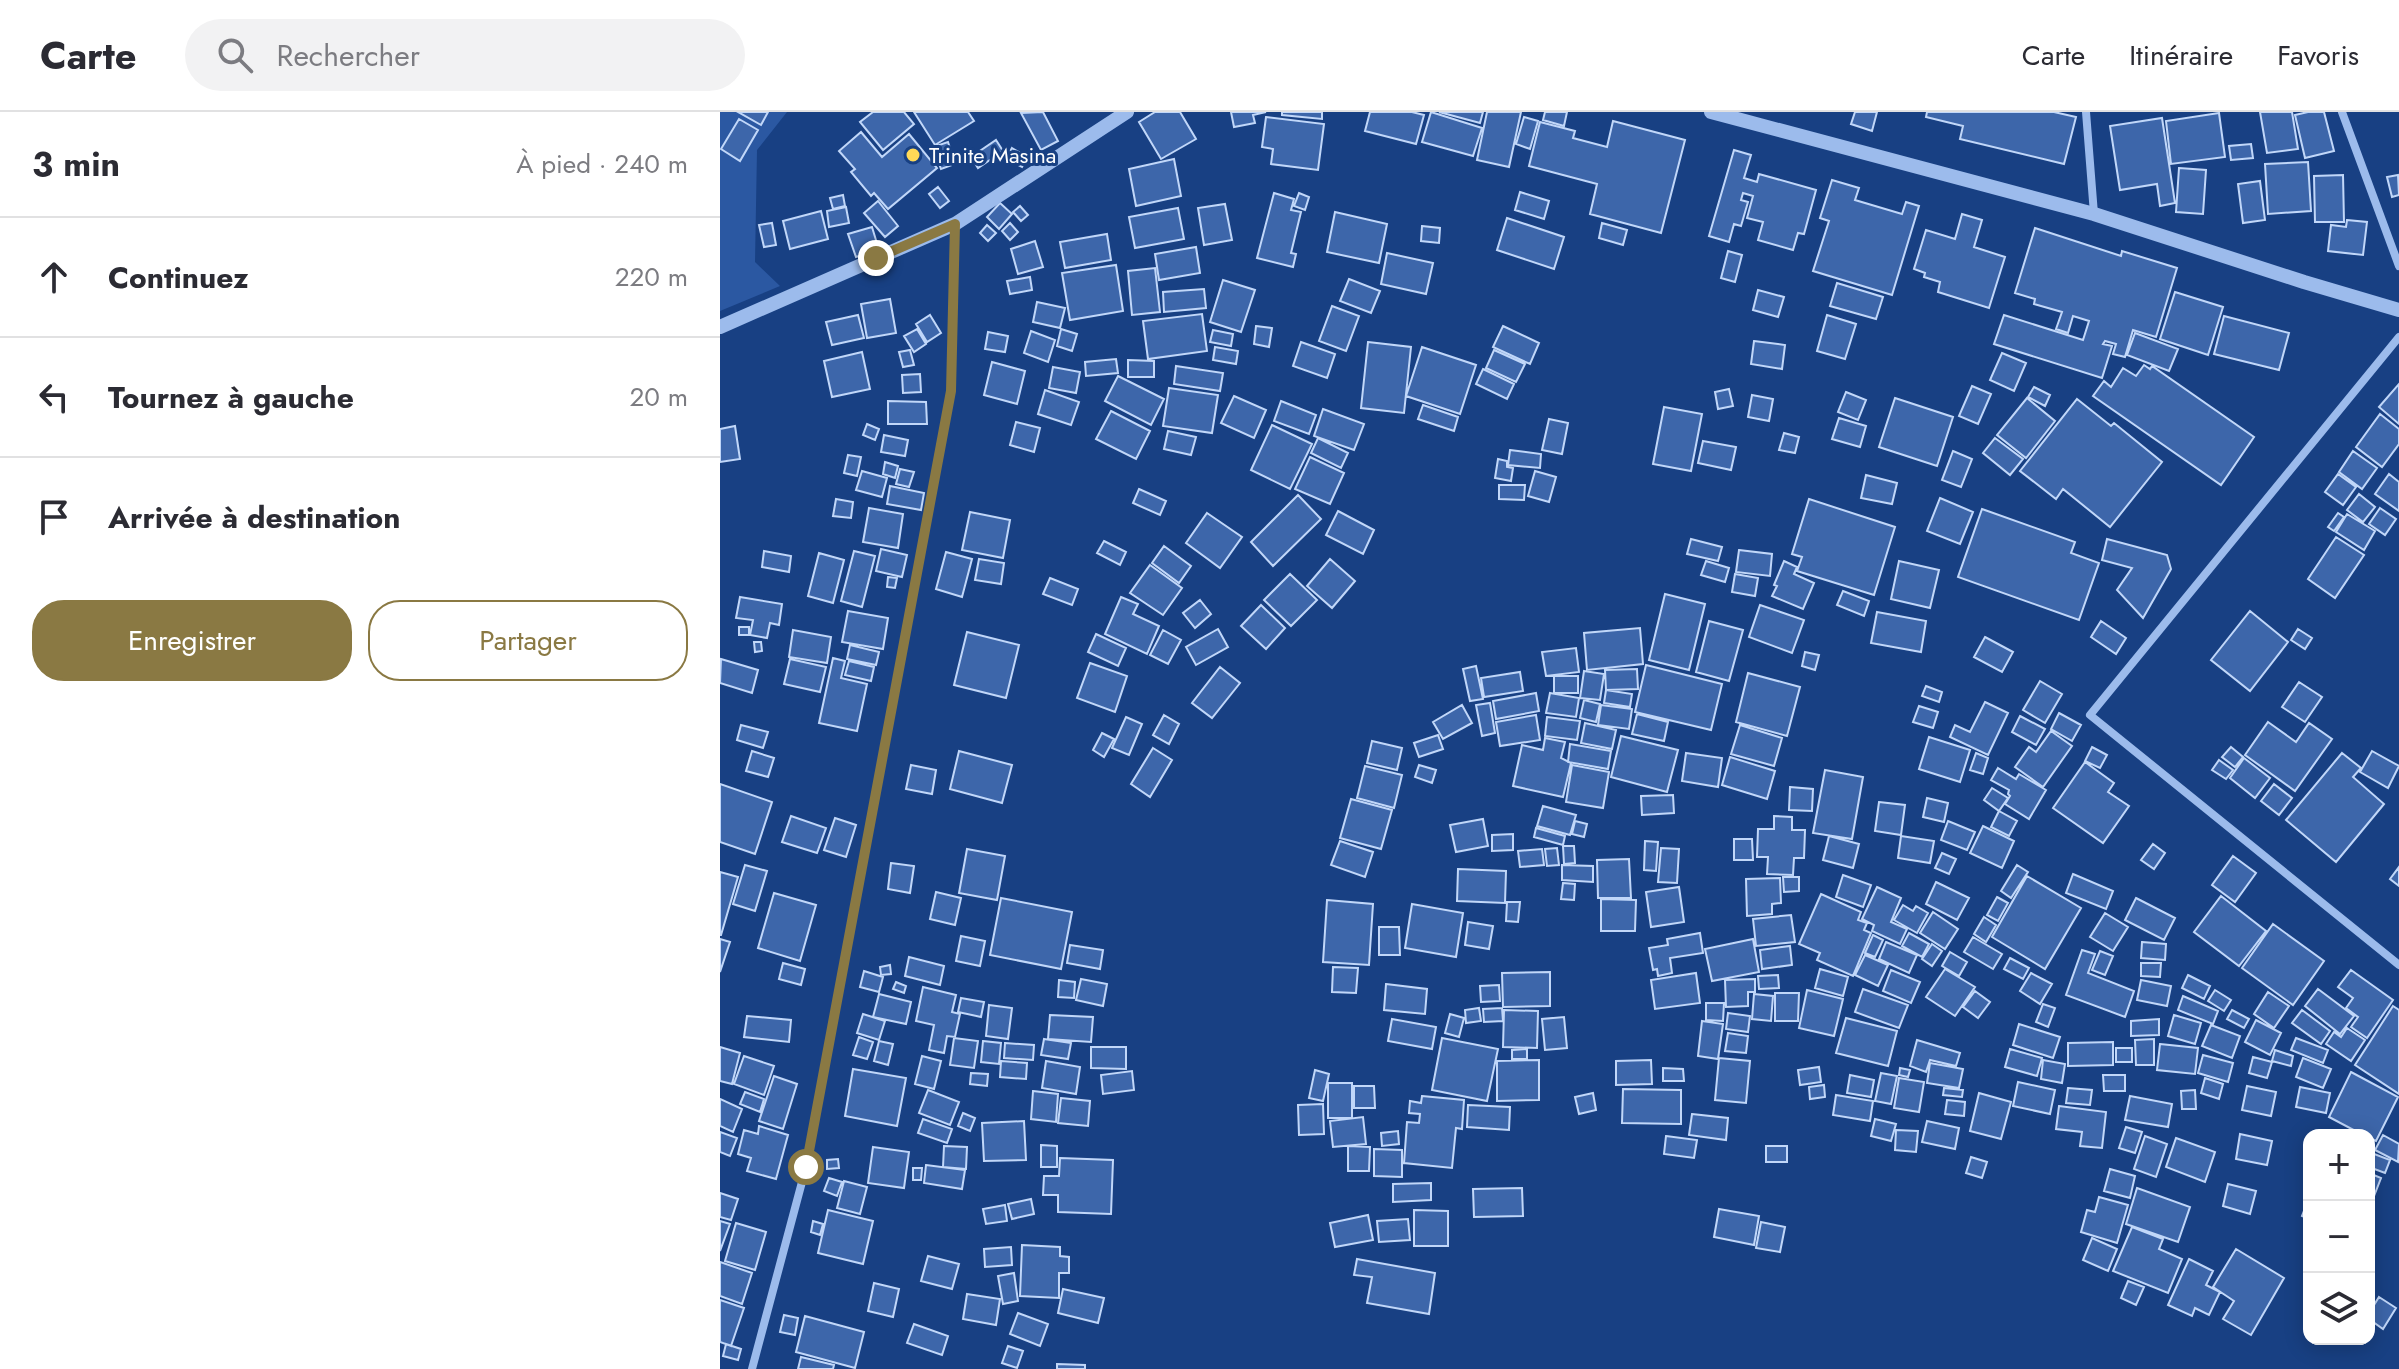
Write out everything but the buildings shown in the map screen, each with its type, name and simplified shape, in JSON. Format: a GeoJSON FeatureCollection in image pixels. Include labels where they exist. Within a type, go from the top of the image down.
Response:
{"type":"FeatureCollection","features":[{"type":"Feature","properties":{"kind":"street"},"geometry":{"type":"LineString","coordinates":[[720,327],[955,224],[1127,112]]}},
{"type":"Feature","properties":{"kind":"street"},"geometry":{"type":"LineString","coordinates":[[1711,112],[1747,117],[2094,214],[2399,310]]}},
{"type":"Feature","properties":{"kind":"street"},"geometry":{"type":"LineString","coordinates":[[2086,112],[2094,214]]}},
{"type":"Feature","properties":{"kind":"street"},"geometry":{"type":"LineString","coordinates":[[2342,112],[2399,266]]}},
{"type":"Feature","properties":{"kind":"street"},"geometry":{"type":"LineString","coordinates":[[752,1369],[806,1167],[951,391],[955,224]]}},
{"type":"Feature","properties":{"kind":"street"},"geometry":{"type":"LineString","coordinates":[[2399,337],[2090,715],[2399,965]]}},
{"type":"Feature","properties":{"kind":"shaded area"},"geometry":{"type":"Polygon","coordinates":[[[720,112],[787,112],[757,150],[755,262],[780,286],[720,311],[720,112]]]}},
{"type":"Feature","properties":{"kind":"place","name":"Trinite Masina"},"geometry":{"type":"Point","coordinates":[913,155]}},
{"type":"Feature","properties":{"kind":"route"},"geometry":{"type":"LineString","coordinates":[[806,1167],[951,391],[955,224],[876,258]]}}]}
